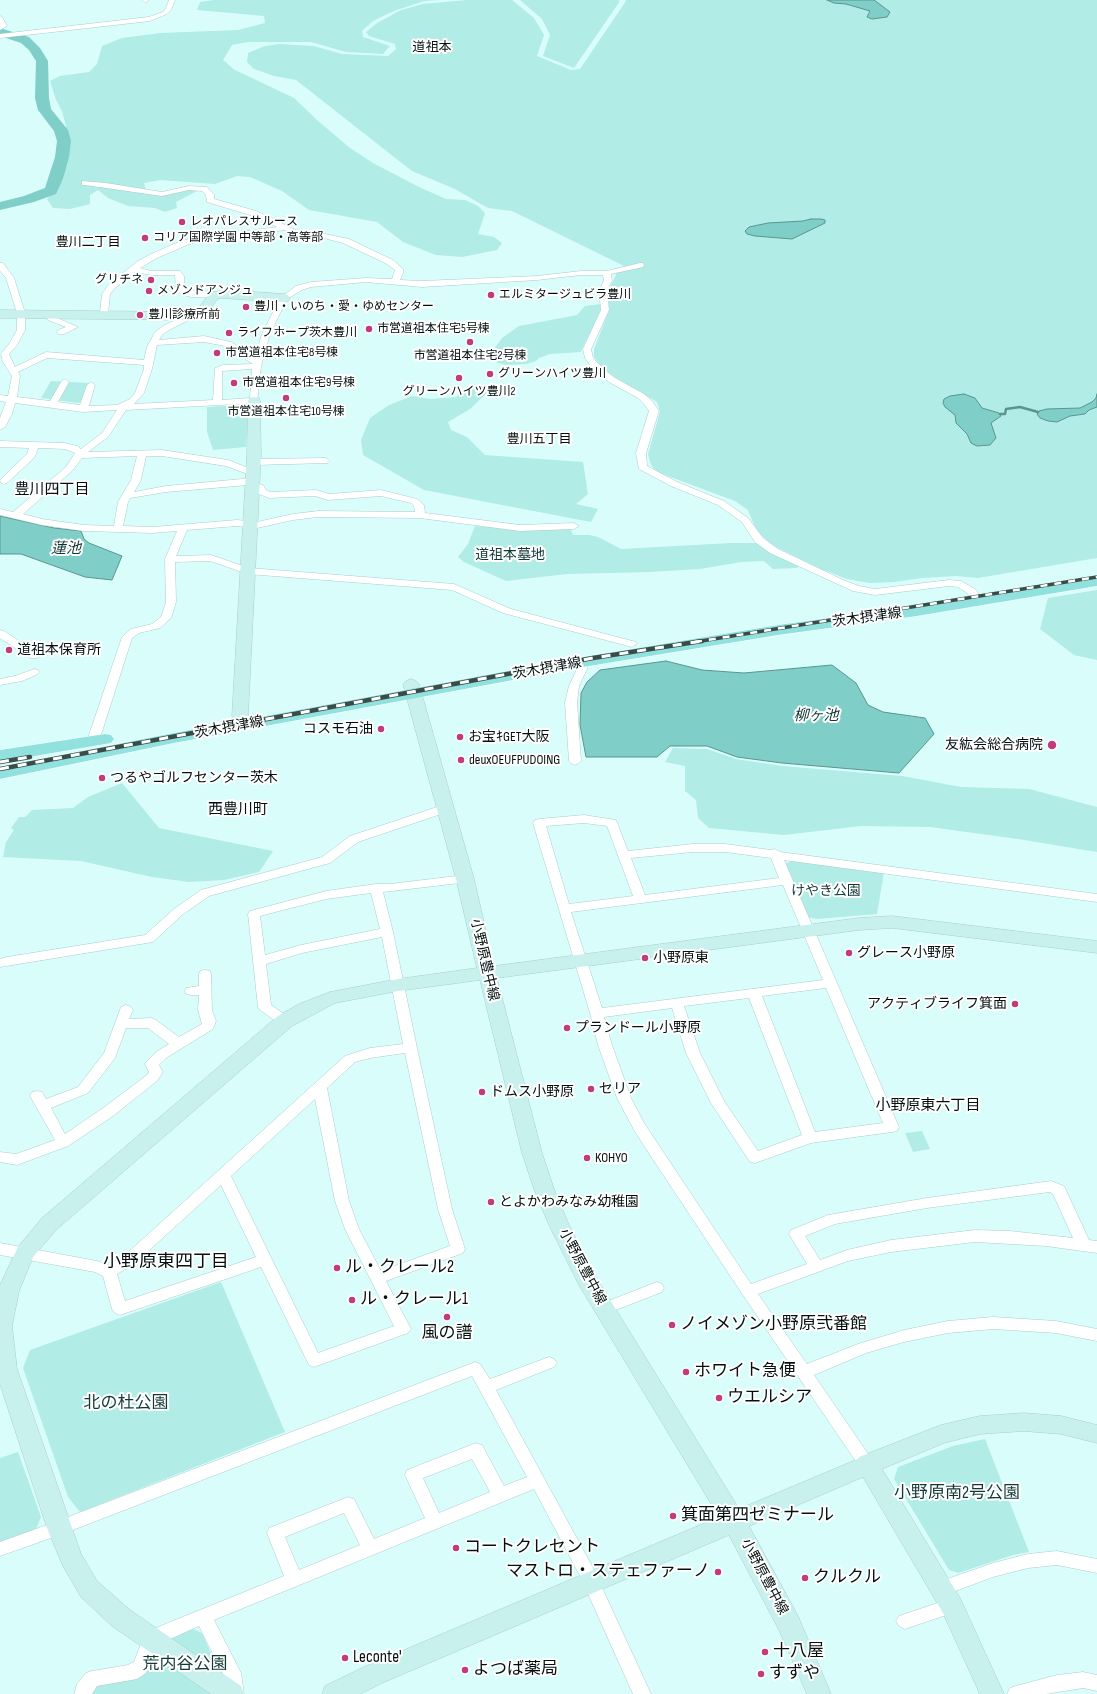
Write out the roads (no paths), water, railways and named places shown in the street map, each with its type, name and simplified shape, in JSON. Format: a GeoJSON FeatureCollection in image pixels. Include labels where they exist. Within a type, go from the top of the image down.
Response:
{"type":"FeatureCollection","features":[{"type":"Feature","properties":{"kind":"main road","name":"茨木摂津線"},"geometry":{"type":"LineString","coordinates":[[0,761],[240,716],[762,633],[975,596],[1097,571]]}},
{"type":"Feature","properties":{"kind":"main road","name":"茨木摂津線"},"geometry":{"type":"LineString","coordinates":[[0,773],[632,644],[975,596],[1097,581]]}},
{"type":"Feature","properties":{"kind":"main road"},"geometry":{"type":"LineString","coordinates":[[0,756],[129,736]]}},
{"type":"Feature","properties":{"kind":"street"},"geometry":{"type":"LineString","coordinates":[[0,36],[150,18],[165,13],[169,9],[172,0]]}},
{"type":"Feature","properties":{"kind":"street"},"geometry":{"type":"LineString","coordinates":[[0,18],[2,26]]}},
{"type":"Feature","properties":{"kind":"street"},"geometry":{"type":"LineString","coordinates":[[85,183],[162,194],[197,187],[204,189],[210,194],[210,200],[253,213],[301,235],[320,235],[346,241],[390,262],[399,269],[399,273],[394,283]]}},
{"type":"Feature","properties":{"kind":"street"},"geometry":{"type":"LineString","coordinates":[[104,314],[106,294],[112,286],[141,263],[154,256],[184,243],[285,228]]}},
{"type":"Feature","properties":{"kind":"street"},"geometry":{"type":"LineString","coordinates":[[0,265],[10,278],[21,313],[21,330],[13,345],[5,354],[7,362],[16,376],[14,392],[7,414],[0,427]]}},
{"type":"Feature","properties":{"kind":"street"},"geometry":{"type":"LineString","coordinates":[[240,716],[253,476],[254,401],[258,364],[266,334],[284,298],[299,288],[310,285],[366,280],[422,284],[537,278],[581,273],[607,273],[640,265]]}},
{"type":"Feature","properties":{"kind":"street"},"geometry":{"type":"LineString","coordinates":[[135,269],[151,273],[177,273],[180,276],[180,289],[191,294],[227,294],[284,298]]}},
{"type":"Feature","properties":{"kind":"street"},"geometry":{"type":"LineString","coordinates":[[607,273],[608,281],[603,290],[605,310],[587,349],[589,358],[600,371],[612,380],[641,396],[649,403],[654,411],[641,453],[642,467],[651,473],[714,500],[734,511],[745,520],[759,540],[774,551],[857,589],[875,592],[949,583],[961,584],[975,596]]}},
{"type":"Feature","properties":{"kind":"street"},"geometry":{"type":"LineString","coordinates":[[0,314],[21,313],[190,316],[197,315],[202,312],[212,298],[217,295]]}},
{"type":"Feature","properties":{"kind":"street"},"geometry":{"type":"LineString","coordinates":[[50,314],[51,318],[74,327],[61,332]]}},
{"type":"Feature","properties":{"kind":"street"},"geometry":{"type":"LineString","coordinates":[[15,516],[69,469],[80,454],[105,435],[120,408],[133,401],[139,393],[148,369],[151,347],[158,334],[166,328],[190,316]]}},
{"type":"Feature","properties":{"kind":"street"},"geometry":{"type":"LineString","coordinates":[[154,342],[163,343],[204,339],[228,344],[258,364]]}},
{"type":"Feature","properties":{"kind":"street"},"geometry":{"type":"LineString","coordinates":[[13,371],[46,355],[148,363]]}},
{"type":"Feature","properties":{"kind":"street"},"geometry":{"type":"LineString","coordinates":[[217,403],[218,370],[222,368],[258,364]]}},
{"type":"Feature","properties":{"kind":"street"},"geometry":{"type":"LineString","coordinates":[[53,404],[65,382]]}},
{"type":"Feature","properties":{"kind":"street"},"geometry":{"type":"LineString","coordinates":[[83,409],[91,385]]}},
{"type":"Feature","properties":{"kind":"street"},"geometry":{"type":"LineString","coordinates":[[0,398],[83,409],[254,401]]}},
{"type":"Feature","properties":{"kind":"street"},"geometry":{"type":"LineString","coordinates":[[0,444],[66,446],[74,448],[80,454],[162,453],[228,463],[253,476],[262,492],[269,495],[316,493],[328,497],[381,493],[414,501],[419,505],[420,515]]}},
{"type":"Feature","properties":{"kind":"street"},"geometry":{"type":"LineString","coordinates":[[4,481],[32,455],[34,445]]}},
{"type":"Feature","properties":{"kind":"street"},"geometry":{"type":"LineString","coordinates":[[118,529],[123,502],[136,480],[142,454]]}},
{"type":"Feature","properties":{"kind":"street"},"geometry":{"type":"LineString","coordinates":[[127,496],[166,489],[222,485],[253,476],[325,461]]}},
{"type":"Feature","properties":{"kind":"street"},"geometry":{"type":"LineString","coordinates":[[0,512],[42,522],[84,528],[118,529],[184,528],[236,523],[257,525],[293,517],[318,514],[420,515],[520,528],[574,526]]}},
{"type":"Feature","properties":{"kind":"street"},"geometry":{"type":"LineString","coordinates":[[93,741],[127,637],[135,631],[156,626],[166,618],[171,602],[170,559],[184,528]]}},
{"type":"Feature","properties":{"kind":"street"},"geometry":{"type":"LineString","coordinates":[[170,559],[210,558],[248,571],[454,587],[507,612],[632,644]]}},
{"type":"Feature","properties":{"kind":"street"},"geometry":{"type":"LineString","coordinates":[[0,633],[34,656]]}},
{"type":"Feature","properties":{"kind":"street"},"geometry":{"type":"LineString","coordinates":[[575,762],[571,702],[574,686],[582,669],[583,662]]}},
{"type":"Feature","properties":{"kind":"street"},"geometry":{"type":"LineString","coordinates":[[0,682],[18,679],[34,672]]}},
{"type":"Feature","properties":{"kind":"street","name":"小野原豊中線"},"geometry":{"type":"LineString","coordinates":[[413,689],[465,880],[532,1153],[544,1189],[559,1225],[603,1309],[734,1521],[789,1624],[819,1694]]}},
{"type":"Feature","properties":{"kind":"street"},"geometry":{"type":"LineString","coordinates":[[0,963],[149,939],[178,912],[206,893],[326,860],[354,839],[446,808]]}},
{"type":"Feature","properties":{"kind":"street"},"geometry":{"type":"LineString","coordinates":[[640,899],[612,823],[584,819],[539,823],[611,1064],[624,1098],[639,1126],[748,1291],[867,1464],[947,1597],[992,1694]]}},
{"type":"Feature","properties":{"kind":"street"},"geometry":{"type":"LineString","coordinates":[[625,855],[693,848],[724,848],[775,853],[1097,898]]}},
{"type":"Feature","properties":{"kind":"street"},"geometry":{"type":"LineString","coordinates":[[677,1004],[693,1053],[718,1103],[756,1158],[810,1138],[892,1127],[775,853]]}},
{"type":"Feature","properties":{"kind":"street"},"geometry":{"type":"LineString","coordinates":[[285,1021],[265,1007],[254,914],[284,904],[312,898],[376,888],[390,888],[465,880]]}},
{"type":"Feature","properties":{"kind":"street"},"geometry":{"type":"LineString","coordinates":[[564,909],[786,881]]}},
{"type":"Feature","properties":{"kind":"street"},"geometry":{"type":"LineString","coordinates":[[376,888],[387,932],[410,1048],[445,1209],[458,1249],[377,1278]]}},
{"type":"Feature","properties":{"kind":"street"},"geometry":{"type":"LineString","coordinates":[[232,1683],[159,1644],[121,1618],[89,1589],[71,1559],[59,1528],[6,1369],[1,1326],[8,1291],[25,1253],[49,1224],[285,1021],[330,998],[361,991],[859,924],[892,922],[1097,947]]}},
{"type":"Feature","properties":{"kind":"street"},"geometry":{"type":"LineString","coordinates":[[260,961],[347,938],[387,932]]}},
{"type":"Feature","properties":{"kind":"street"},"geometry":{"type":"LineString","coordinates":[[0,1157],[17,1160],[63,1142],[108,1112],[152,1078],[156,1072],[152,1064],[161,1055],[208,1026],[209,1021],[205,1010],[205,974]]}},
{"type":"Feature","properties":{"kind":"street"},"geometry":{"type":"LineString","coordinates":[[597,1013],[677,1004],[831,983]]}},
{"type":"Feature","properties":{"kind":"street"},"geometry":{"type":"LineString","coordinates":[[191,991],[205,990]]}},
{"type":"Feature","properties":{"kind":"street"},"geometry":{"type":"LineString","coordinates":[[754,993],[810,1138]]}},
{"type":"Feature","properties":{"kind":"street"},"geometry":{"type":"LineString","coordinates":[[63,1142],[40,1101],[83,1090],[110,1055],[126,1010]]}},
{"type":"Feature","properties":{"kind":"street"},"geometry":{"type":"LineString","coordinates":[[121,1024],[150,1023],[179,1044]]}},
{"type":"Feature","properties":{"kind":"street"},"geometry":{"type":"LineString","coordinates":[[110,1272],[129,1260],[320,1088],[350,1059],[370,1053],[410,1048]]}},
{"type":"Feature","properties":{"kind":"street"},"geometry":{"type":"LineString","coordinates":[[223,1175],[314,1361],[403,1329],[352,1229],[342,1201],[320,1088]]}},
{"type":"Feature","properties":{"kind":"street"},"geometry":{"type":"LineString","coordinates":[[816,1266],[796,1234],[834,1219],[927,1203],[1051,1186],[1059,1190],[1090,1246]]}},
{"type":"Feature","properties":{"kind":"street"},"geometry":{"type":"LineString","coordinates":[[748,1291],[848,1256],[891,1246],[940,1239],[975,1236],[1010,1237],[1090,1246]]}},
{"type":"Feature","properties":{"kind":"street"},"geometry":{"type":"LineString","coordinates":[[0,1248],[97,1267],[110,1272]]}},
{"type":"Feature","properties":{"kind":"street"},"geometry":{"type":"LineString","coordinates":[[110,1272],[120,1310],[265,1260]]}},
{"type":"Feature","properties":{"kind":"street"},"geometry":{"type":"LineString","coordinates":[[603,1309],[657,1288]]}},
{"type":"Feature","properties":{"kind":"street"},"geometry":{"type":"LineString","coordinates":[[804,1372],[863,1348],[904,1336],[948,1327],[993,1323],[1056,1327],[1097,1335]]}},
{"type":"Feature","properties":{"kind":"street"},"geometry":{"type":"LineString","coordinates":[[486,1387],[549,1363]]}},
{"type":"Feature","properties":{"kind":"street"},"geometry":{"type":"LineString","coordinates":[[0,1549],[59,1528],[475,1368],[591,1582],[642,1694]]}},
{"type":"Feature","properties":{"kind":"street"},"geometry":{"type":"LineString","coordinates":[[334,1694],[373,1675],[867,1464],[941,1434],[980,1425],[1024,1422],[1061,1425],[1097,1434]]}},
{"type":"Feature","properties":{"kind":"street"},"geometry":{"type":"LineString","coordinates":[[435,1521],[413,1475],[476,1450],[500,1495]]}},
{"type":"Feature","properties":{"kind":"street"},"geometry":{"type":"LineString","coordinates":[[83,1694],[83,1690],[92,1679],[131,1673],[140,1666],[146,1652],[159,1644],[164,1633],[537,1480]]}},
{"type":"Feature","properties":{"kind":"street"},"geometry":{"type":"LineString","coordinates":[[294,1579],[275,1533],[348,1504],[370,1548]]}},
{"type":"Feature","properties":{"kind":"street"},"geometry":{"type":"LineString","coordinates":[[905,1621],[993,1570],[1028,1561],[1057,1558],[1097,1566]]}},
{"type":"Feature","properties":{"kind":"street"},"geometry":{"type":"LineString","coordinates":[[204,1616],[232,1683],[235,1694]]}},
{"type":"Feature","properties":{"kind":"street"},"geometry":{"type":"LineString","coordinates":[[1016,1694],[1063,1682],[1083,1680],[1097,1683]]}},
{"type":"Feature","properties":{"kind":"water"},"geometry":{"type":"Polygon","coordinates":[[[827,0],[874,0],[890,12],[887,17],[872,19],[867,17],[870,11],[827,0]]]}},
{"type":"Feature","properties":{"kind":"water"},"geometry":{"type":"Polygon","coordinates":[[[811,219],[825,220],[825,223],[792,239],[755,236],[747,234],[745,231],[749,227],[768,223],[803,221],[811,219]]]}},
{"type":"Feature","properties":{"kind":"water"},"geometry":{"type":"Polygon","coordinates":[[[964,394],[975,398],[982,408],[999,413],[1001,416],[991,423],[996,438],[990,445],[977,446],[971,443],[967,434],[956,423],[955,415],[945,407],[943,403],[944,399],[950,396],[964,394]]]}},
{"type":"Feature","properties":{"kind":"water"},"geometry":{"type":"Polygon","coordinates":[[[1097,394],[1097,407],[1089,410],[1085,414],[1070,416],[1057,422],[1040,418],[1037,414],[1039,411],[1047,409],[1080,408],[1092,402],[1096,398],[1097,394]]]}},
{"type":"Feature","properties":{"kind":"water","name":"蓮池"},"geometry":{"type":"Polygon","coordinates":[[[0,516],[54,528],[81,531],[84,539],[89,543],[122,556],[112,580],[85,577],[21,554],[0,554],[0,516]]]}},
{"type":"Feature","properties":{"kind":"water","name":"柳ヶ池"},"geometry":{"type":"Polygon","coordinates":[[[666,661],[702,670],[744,673],[832,665],[856,683],[868,705],[883,712],[925,718],[934,734],[899,773],[782,763],[737,757],[707,746],[670,746],[657,757],[586,757],[580,725],[581,693],[587,682],[600,670],[666,661]]]}},
{"type":"Feature","properties":{"kind":"waterway"},"geometry":{"type":"LineString","coordinates":[[0,32],[25,40],[34,48],[42,61],[42,98],[45,110],[61,130],[64,141],[62,157],[51,191],[29,199],[0,206]]}},
{"type":"Feature","properties":{"kind":"waterway"},"geometry":{"type":"LineString","coordinates":[[1000,414],[1005,414],[1006,409],[1020,407],[1038,412]]}},
{"type":"Feature","properties":{"kind":"railway"},"geometry":{"type":"LineString","coordinates":[[695,642],[1097,577]]}},
{"type":"Feature","properties":{"kind":"railway"},"geometry":{"type":"LineString","coordinates":[[0,769],[593,658],[702,641]]}},
{"type":"Feature","properties":{"kind":"railway"},"geometry":{"type":"LineString","coordinates":[[0,762],[30,757]]}},
{"type":"Feature","properties":{"kind":"place","name":"レオパレスサルース"},"geometry":{"type":"Point","coordinates":[182,222]}},
{"type":"Feature","properties":{"kind":"place","name":"コリア国際学園 中等部・高等部"},"geometry":{"type":"Point","coordinates":[145,238]}},
{"type":"Feature","properties":{"kind":"place","name":"グリチネ"},"geometry":{"type":"Point","coordinates":[151,280]}},
{"type":"Feature","properties":{"kind":"place","name":"メゾンドアンジュ"},"geometry":{"type":"Point","coordinates":[149,291]}},
{"type":"Feature","properties":{"kind":"place","name":"エルミタージュビラ豊川"},"geometry":{"type":"Point","coordinates":[491,295]}},
{"type":"Feature","properties":{"kind":"place","name":"豊川・いのち・愛・ゆめセンター"},"geometry":{"type":"Point","coordinates":[246,307]}},
{"type":"Feature","properties":{"kind":"place","name":"豊川診療所前"},"geometry":{"type":"Point","coordinates":[140,315]}},
{"type":"Feature","properties":{"kind":"place","name":"市営道祖本住宅5号棟"},"geometry":{"type":"Point","coordinates":[369,329]}},
{"type":"Feature","properties":{"kind":"place","name":"ライフホープ茨木豊川"},"geometry":{"type":"Point","coordinates":[229,333]}},
{"type":"Feature","properties":{"kind":"place","name":"市営道祖本住宅2号棟"},"geometry":{"type":"Point","coordinates":[470,342]}},
{"type":"Feature","properties":{"kind":"place","name":"市営道祖本住宅8号棟"},"geometry":{"type":"Point","coordinates":[217,353]}},
{"type":"Feature","properties":{"kind":"place","name":"グリーンハイツ豊川"},"geometry":{"type":"Point","coordinates":[490,374]}},
{"type":"Feature","properties":{"kind":"place","name":"グリーンハイツ豊川2"},"geometry":{"type":"Point","coordinates":[459,378]}},
{"type":"Feature","properties":{"kind":"place","name":"市営道祖本住宅9号棟"},"geometry":{"type":"Point","coordinates":[234,383]}},
{"type":"Feature","properties":{"kind":"place","name":"市営道祖本住宅10号棟"},"geometry":{"type":"Point","coordinates":[286,398]}},
{"type":"Feature","properties":{"kind":"place","name":"道祖本保育所"},"geometry":{"type":"Point","coordinates":[9,650]}},
{"type":"Feature","properties":{"kind":"place","name":"コスモ石油"},"geometry":{"type":"Point","coordinates":[381,729]}},
{"type":"Feature","properties":{"kind":"place","name":"お宝ｷGET大阪"},"geometry":{"type":"Point","coordinates":[460,737]}},
{"type":"Feature","properties":{"kind":"place","name":"友紘会総合病院"},"geometry":{"type":"Point","coordinates":[1052,745]}},
{"type":"Feature","properties":{"kind":"place","name":"deuxOEUFPUDOING"},"geometry":{"type":"Point","coordinates":[461,760]}},
{"type":"Feature","properties":{"kind":"place","name":"つるやゴルフセンター茨木"},"geometry":{"type":"Point","coordinates":[102,778]}},
{"type":"Feature","properties":{"kind":"place","name":"グレース小野原"},"geometry":{"type":"Point","coordinates":[849,953]}},
{"type":"Feature","properties":{"kind":"place","name":"小野原東"},"geometry":{"type":"Point","coordinates":[645,958]}},
{"type":"Feature","properties":{"kind":"place","name":"アクティブライフ箕面"},"geometry":{"type":"Point","coordinates":[1015,1004]}},
{"type":"Feature","properties":{"kind":"place","name":"プランドール小野原"},"geometry":{"type":"Point","coordinates":[567,1028]}},
{"type":"Feature","properties":{"kind":"place","name":"セリア"},"geometry":{"type":"Point","coordinates":[591,1089]}},
{"type":"Feature","properties":{"kind":"place","name":"ドムス小野原"},"geometry":{"type":"Point","coordinates":[482,1092]}},
{"type":"Feature","properties":{"kind":"place","name":"KOHYO"},"geometry":{"type":"Point","coordinates":[587,1158]}},
{"type":"Feature","properties":{"kind":"place","name":"とよかわみなみ幼稚園"},"geometry":{"type":"Point","coordinates":[491,1202]}},
{"type":"Feature","properties":{"kind":"place","name":"ル・クレール2"},"geometry":{"type":"Point","coordinates":[337,1268]}},
{"type":"Feature","properties":{"kind":"place","name":"ル・クレール1"},"geometry":{"type":"Point","coordinates":[352,1300]}},
{"type":"Feature","properties":{"kind":"place","name":"風の譜"},"geometry":{"type":"Point","coordinates":[447,1317]}},
{"type":"Feature","properties":{"kind":"place","name":"ノイメゾン小野原弐番館"},"geometry":{"type":"Point","coordinates":[672,1325]}},
{"type":"Feature","properties":{"kind":"place","name":"ホワイト急便"},"geometry":{"type":"Point","coordinates":[686,1372]}},
{"type":"Feature","properties":{"kind":"place","name":"ウエルシア"},"geometry":{"type":"Point","coordinates":[719,1398]}},
{"type":"Feature","properties":{"kind":"place","name":"箕面第四ゼミナール"},"geometry":{"type":"Point","coordinates":[673,1516]}},
{"type":"Feature","properties":{"kind":"place","name":"コートクレセント"},"geometry":{"type":"Point","coordinates":[456,1548]}},
{"type":"Feature","properties":{"kind":"place","name":"マストロ・ステェファーノ"},"geometry":{"type":"Point","coordinates":[718,1572]}},
{"type":"Feature","properties":{"kind":"place","name":"クルクル"},"geometry":{"type":"Point","coordinates":[805,1578]}},
{"type":"Feature","properties":{"kind":"place","name":"十八屋"},"geometry":{"type":"Point","coordinates":[765,1652]}},
{"type":"Feature","properties":{"kind":"place","name":"Leconte'"},"geometry":{"type":"Point","coordinates":[345,1658]}},
{"type":"Feature","properties":{"kind":"place","name":"よつば薬局"},"geometry":{"type":"Point","coordinates":[465,1670]}},
{"type":"Feature","properties":{"kind":"place","name":"すずや"},"geometry":{"type":"Point","coordinates":[761,1674]}},
{"type":"Feature","properties":{"kind":"district","name":"道祖本"},"geometry":{"type":"Point","coordinates":[432,48]}},
{"type":"Feature","properties":{"kind":"district","name":"豊川二丁目"},"geometry":{"type":"Point","coordinates":[88,243]}},
{"type":"Feature","properties":{"kind":"district","name":"豊川五丁目"},"geometry":{"type":"Point","coordinates":[539,440]}},
{"type":"Feature","properties":{"kind":"district","name":"豊川四丁目"},"geometry":{"type":"Point","coordinates":[52,490]}},
{"type":"Feature","properties":{"kind":"district","name":"西豊川町"},"geometry":{"type":"Point","coordinates":[238,810]}},
{"type":"Feature","properties":{"kind":"district","name":"小野原東六丁目"},"geometry":{"type":"Point","coordinates":[928,1106]}},
{"type":"Feature","properties":{"kind":"district","name":"小野原東四丁目"},"geometry":{"type":"Point","coordinates":[166,1262]}},
{"type":"Feature","properties":{"kind":"park label","name":"道祖本墓地"},"geometry":{"type":"Point","coordinates":[510,555]}},
{"type":"Feature","properties":{"kind":"park label","name":"けやき公園"},"geometry":{"type":"Point","coordinates":[826,891]}},
{"type":"Feature","properties":{"kind":"park label","name":"北の杜公園"},"geometry":{"type":"Point","coordinates":[126,1404]}},
{"type":"Feature","properties":{"kind":"park label","name":"小野原南2号公園"},"geometry":{"type":"Point","coordinates":[957,1494]}},
{"type":"Feature","properties":{"kind":"park label","name":"荒内谷公園"},"geometry":{"type":"Point","coordinates":[185,1665]}}]}
